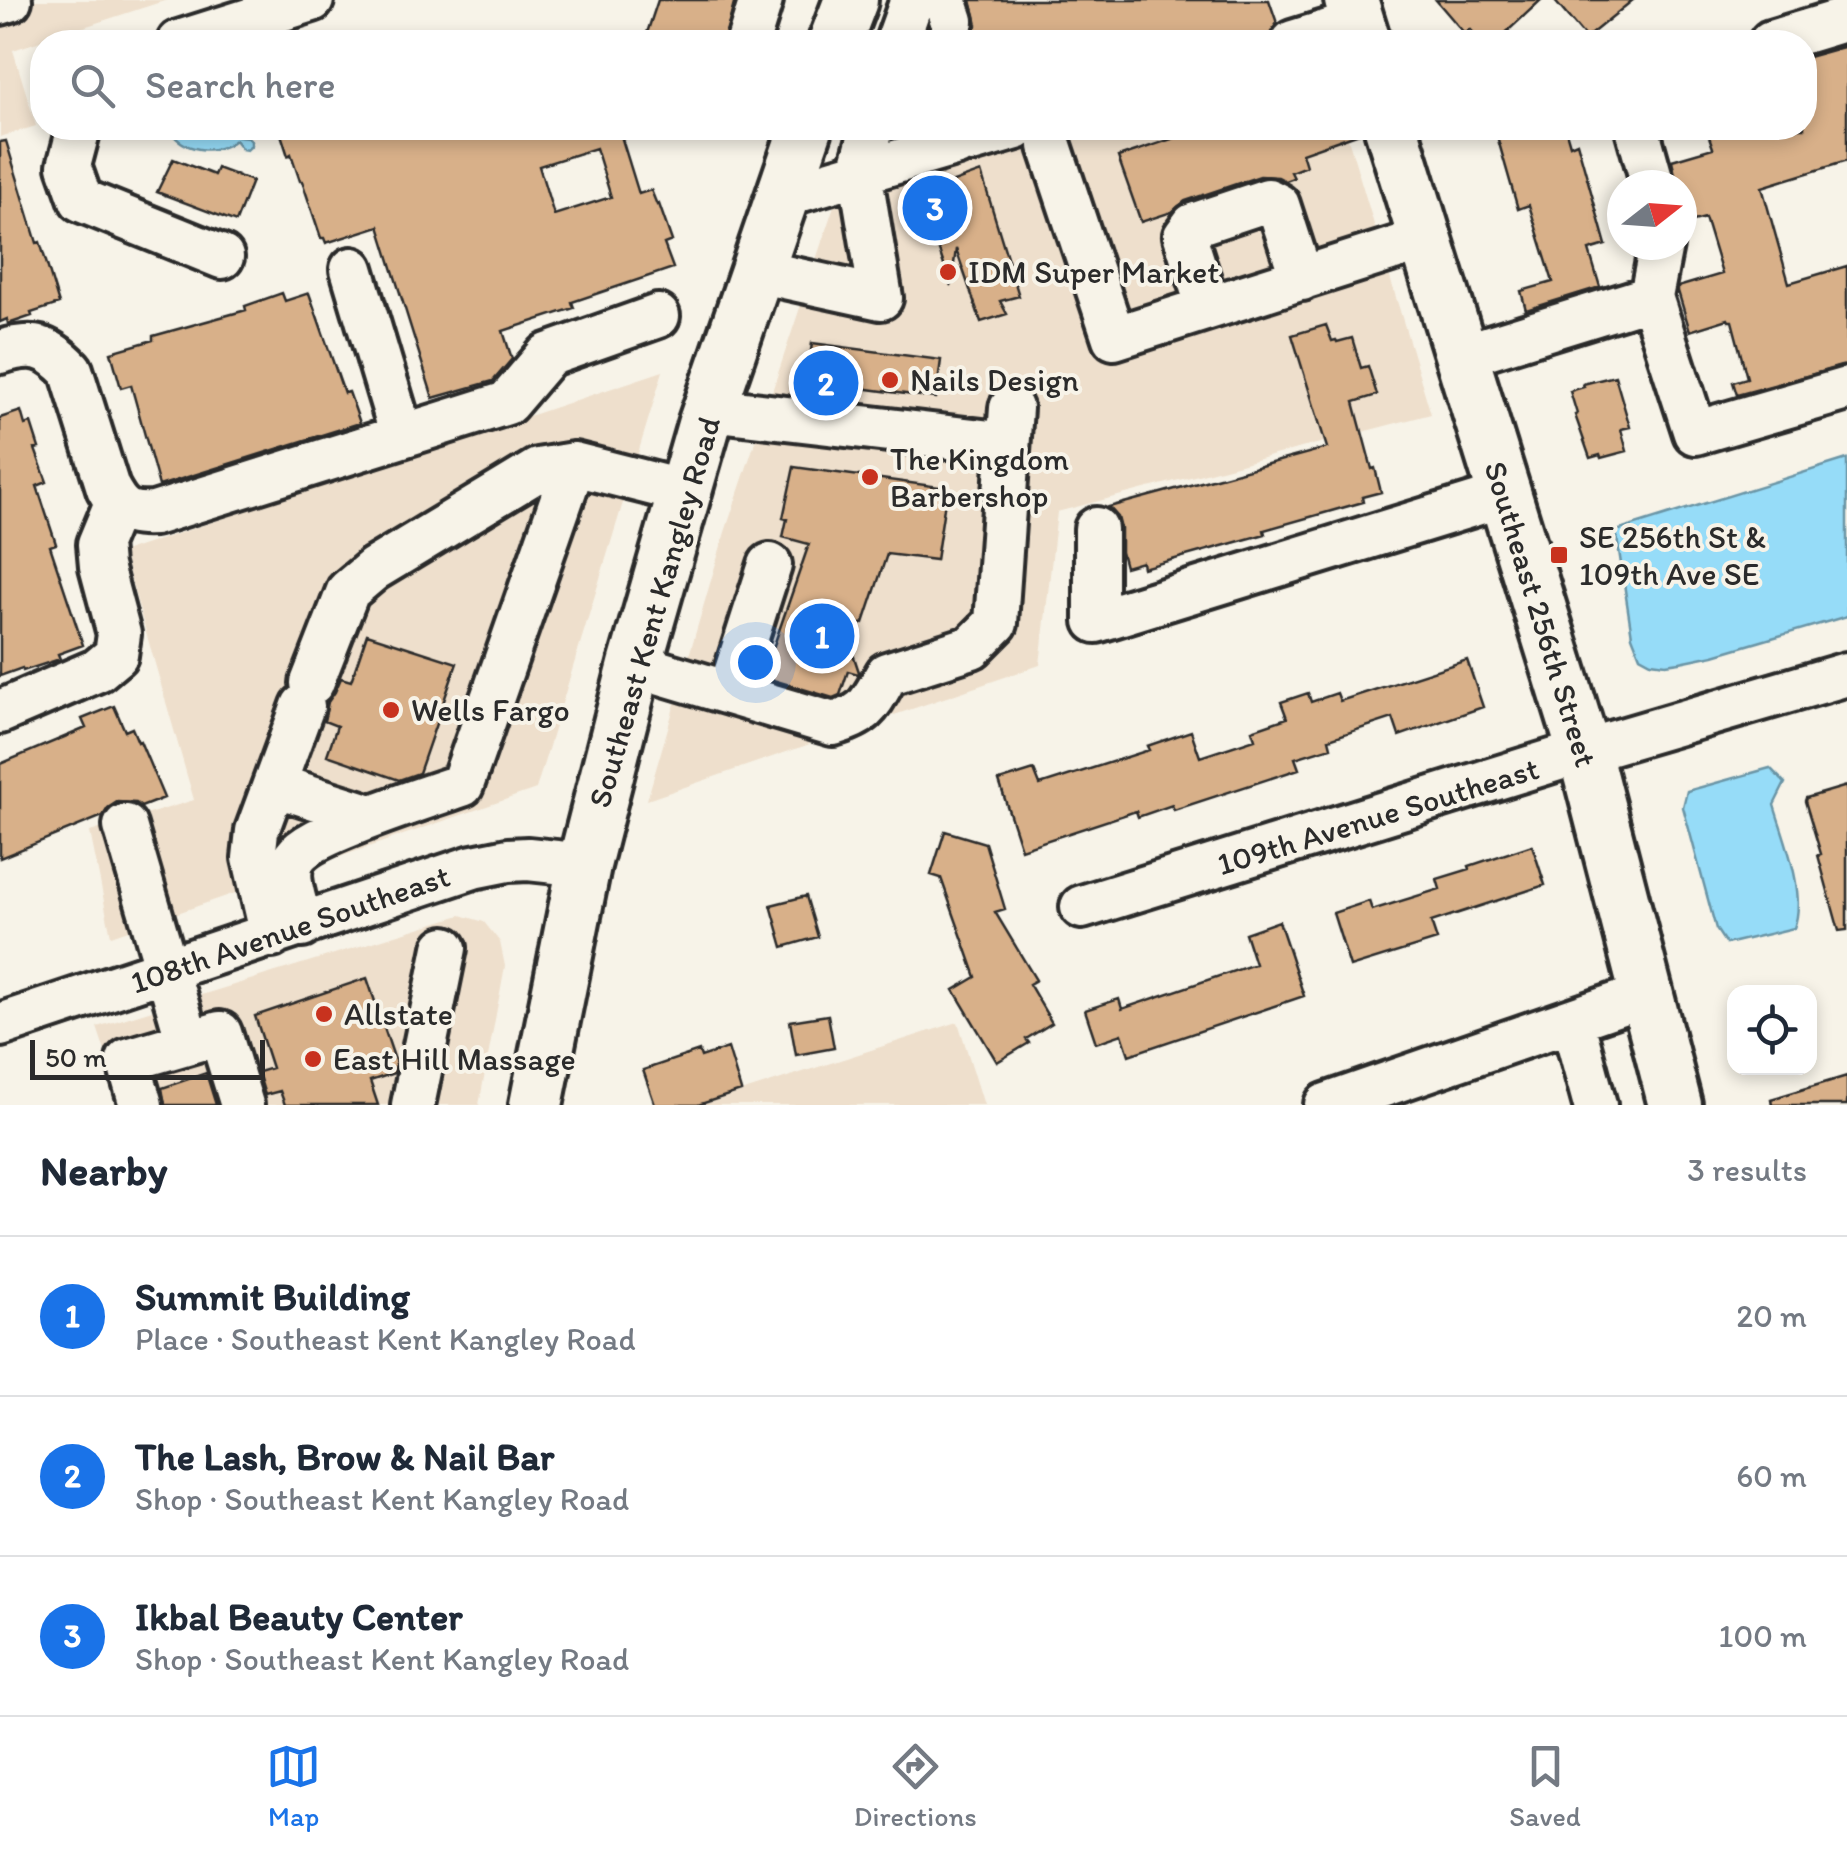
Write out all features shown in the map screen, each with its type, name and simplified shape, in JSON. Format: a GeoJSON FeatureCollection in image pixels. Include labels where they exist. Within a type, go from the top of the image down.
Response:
{"type":"FeatureCollection","features":[{"type":"Feature","properties":{"kind":"main road"},"geometry":{"type":"LineString","coordinates":[[840,30],[851,0]]}},
{"type":"Feature","properties":{"kind":"main road","name":"Southeast Kent Kangley Road"},"geometry":{"type":"LineString","coordinates":[[536,1105],[584,865],[634,665],[710,408],[802,140]]}},
{"type":"Feature","properties":{"kind":"main road","name":"Southeast 256th Street"},"geometry":{"type":"LineString","coordinates":[[1394,140],[1584,752],[1675,1105]]}},
{"type":"Feature","properties":{"kind":"street"},"geometry":{"type":"LineString","coordinates":[[0,3],[10,0]]}},
{"type":"Feature","properties":{"kind":"street"},"geometry":{"type":"LineString","coordinates":[[217,30],[312,0]]}},
{"type":"Feature","properties":{"kind":"street"},"geometry":{"type":"LineString","coordinates":[[752,30],[761,0]]}},
{"type":"Feature","properties":{"kind":"street"},"geometry":{"type":"LineString","coordinates":[[901,30],[912,0]]}},
{"type":"Feature","properties":{"kind":"street"},"geometry":{"type":"LineString","coordinates":[[1811,30],[1847,19]]}},
{"type":"Feature","properties":{"kind":"street"},"geometry":{"type":"LineString","coordinates":[[1332,30],[1358,22]]}},
{"type":"Feature","properties":{"kind":"street"},"geometry":{"type":"LineString","coordinates":[[76,140],[69,166],[81,200],[222,257]]}},
{"type":"Feature","properties":{"kind":"street"},"geometry":{"type":"LineString","coordinates":[[758,271],[882,298],[860,172],[869,140]]}},
{"type":"Feature","properties":{"kind":"street"},"geometry":{"type":"LineString","coordinates":[[784,195],[964,143],[998,140]]}},
{"type":"Feature","properties":{"kind":"street"},"geometry":{"type":"LineString","coordinates":[[1034,140],[1114,338],[1425,239]]}},
{"type":"Feature","properties":{"kind":"street"},"geometry":{"type":"LineString","coordinates":[[1640,140],[1649,170]]}},
{"type":"Feature","properties":{"kind":"street"},"geometry":{"type":"LineString","coordinates":[[1208,308],[1185,236],[1193,225],[1268,200],[1278,205],[1302,278]]}},
{"type":"Feature","properties":{"kind":"street"},"geometry":{"type":"LineString","coordinates":[[1659,260],[1651,297],[1695,432],[1847,389]]}},
{"type":"Feature","properties":{"kind":"street"},"geometry":{"type":"LineString","coordinates":[[352,268],[402,436]]}},
{"type":"Feature","properties":{"kind":"street"},"geometry":{"type":"LineString","coordinates":[[1461,356],[1651,297]]}},
{"type":"Feature","properties":{"kind":"street"},"geometry":{"type":"LineString","coordinates":[[0,352],[23,346],[40,347],[57,356],[70,370],[116,503],[132,515],[154,514],[507,402],[548,355],[658,316]]}},
{"type":"Feature","properties":{"kind":"street"},"geometry":{"type":"LineString","coordinates":[[634,665],[833,724],[855,718],[868,708],[887,674],[972,647],[996,622],[1010,426],[710,408]]}},
{"type":"Feature","properties":{"kind":"street"},"geometry":{"type":"LineString","coordinates":[[287,931],[254,858],[257,831],[348,591],[374,569],[538,470],[574,464],[685,492]]}},
{"type":"Feature","properties":{"kind":"street"},"geometry":{"type":"LineString","coordinates":[[287,931],[294,858],[306,847],[371,816],[462,785],[574,464]]}},
{"type":"Feature","properties":{"kind":"street"},"geometry":{"type":"LineString","coordinates":[[1096,529],[1096,622],[1505,495]]}},
{"type":"Feature","properties":{"kind":"street"},"geometry":{"type":"LineString","coordinates":[[0,712],[98,670],[116,654],[119,634],[99,544],[116,503]]}},
{"type":"Feature","properties":{"kind":"street"},"geometry":{"type":"LineString","coordinates":[[729,693],[770,565]]}},
{"type":"Feature","properties":{"kind":"street","name":"109th Avenue Southeast"},"geometry":{"type":"LineString","coordinates":[[1082,908],[1847,674]]}},
{"type":"Feature","properties":{"kind":"street"},"geometry":{"type":"LineString","coordinates":[[274,785],[371,816]]}},
{"type":"Feature","properties":{"kind":"street"},"geometry":{"type":"LineString","coordinates":[[124,826],[188,1042]]}},
{"type":"Feature","properties":{"kind":"street","name":"108th Avenue Southeast"},"geometry":{"type":"LineString","coordinates":[[0,1025],[473,867],[528,859],[584,865]]}},
{"type":"Feature","properties":{"kind":"street"},"geometry":{"type":"LineString","coordinates":[[414,1105],[446,948]]}},
{"type":"Feature","properties":{"kind":"street"},"geometry":{"type":"LineString","coordinates":[[1326,1105],[1648,994]]}},
{"type":"Feature","properties":{"kind":"street"},"geometry":{"type":"LineString","coordinates":[[1572,1020],[1595,1105]]}},
{"type":"Feature","properties":{"kind":"street"},"geometry":{"type":"LineString","coordinates":[[141,1105],[128,1060],[220,1033],[242,1105]]}},
{"type":"Feature","properties":{"kind":"shaded area"},"geometry":{"type":"Polygon","coordinates":[[[0,0],[167,0],[75,30],[30,30],[30,44],[13,50],[30,106],[30,128],[0,137],[0,0]]]}},
{"type":"Feature","properties":{"kind":"shaded area"},"geometry":{"type":"Polygon","coordinates":[[[856,140],[1349,140],[1431,414],[1057,512],[1040,665],[647,800],[725,532],[856,140]]]}},
{"type":"Feature","properties":{"kind":"shaded area"},"geometry":{"type":"Polygon","coordinates":[[[663,371],[536,789],[111,936],[90,832],[194,800],[123,552],[663,371]]]}},
{"type":"Feature","properties":{"kind":"shaded area"},"geometry":{"type":"Polygon","coordinates":[[[461,915],[484,922],[500,942],[505,966],[479,1105],[123,1105],[97,1027],[461,915]]]}},
{"type":"Feature","properties":{"kind":"shaded area"},"geometry":{"type":"Polygon","coordinates":[[[958,1022],[984,1105],[701,1105],[958,1022]]]}},
{"type":"Feature","properties":{"kind":"water"},"geometry":{"type":"Polygon","coordinates":[[[179,140],[235,140],[209,150],[179,140]]]}},
{"type":"Feature","properties":{"kind":"water"},"geometry":{"type":"Polygon","coordinates":[[[235,140],[250,140],[251,146],[242,149],[235,140]]]}},
{"type":"Feature","properties":{"kind":"water"},"geometry":{"type":"Polygon","coordinates":[[[1847,459],[1847,616],[1680,662],[1651,662],[1640,656],[1632,636],[1616,531],[1847,459]]]}},
{"type":"Feature","properties":{"kind":"water"},"geometry":{"type":"Polygon","coordinates":[[[1770,768],[1785,783],[1774,805],[1796,883],[1794,928],[1726,944],[1716,929],[1683,807],[1687,791],[1770,768]]]}},
{"type":"Feature","properties":{"kind":"building"},"geometry":{"type":"Polygon","coordinates":[[[658,0],[735,0],[727,30],[648,30],[658,0]]]}},
{"type":"Feature","properties":{"kind":"building"},"geometry":{"type":"Polygon","coordinates":[[[971,0],[1269,0],[1277,23],[1273,30],[974,30],[977,25],[971,0]]]}},
{"type":"Feature","properties":{"kind":"building"},"geometry":{"type":"Polygon","coordinates":[[[1436,0],[1541,0],[1509,30],[1462,30],[1436,0]]]}},
{"type":"Feature","properties":{"kind":"building"},"geometry":{"type":"Polygon","coordinates":[[[1554,0],[1633,0],[1596,30],[1579,30],[1554,0]]]}},
{"type":"Feature","properties":{"kind":"building"},"geometry":{"type":"Polygon","coordinates":[[[1847,46],[1847,161],[1762,187],[1789,283],[1847,266],[1847,365],[1737,395],[1733,382],[1747,378],[1732,321],[1690,331],[1678,291],[1678,287],[1722,274],[1705,218],[1697,220],[1697,170],[1674,170],[1672,160],[1713,148],[1710,140],[1817,140],[1817,54],[1847,46]]]}},
{"type":"Feature","properties":{"kind":"building"},"geometry":{"type":"Polygon","coordinates":[[[283,140],[622,140],[639,194],[651,190],[659,204],[672,241],[664,244],[673,268],[572,302],[574,308],[503,331],[512,359],[493,381],[433,398],[379,226],[326,243],[291,154],[288,156],[283,140]],[[596,148],[539,166],[554,215],[611,197],[596,148]]]}},
{"type":"Feature","properties":{"kind":"building"},"geometry":{"type":"Polygon","coordinates":[[[1168,140],[1339,140],[1302,153],[1306,166],[1291,172],[1294,178],[1286,181],[1260,176],[1185,201],[1172,212],[1141,222],[1118,157],[1168,140]]]}},
{"type":"Feature","properties":{"kind":"building"},"geometry":{"type":"Polygon","coordinates":[[[1498,140],[1569,140],[1570,145],[1577,142],[1606,245],[1589,250],[1600,287],[1526,310],[1521,291],[1553,282],[1529,205],[1518,209],[1498,140]]]}},
{"type":"Feature","properties":{"kind":"building"},"geometry":{"type":"Polygon","coordinates":[[[6,141],[59,304],[8,324],[7,319],[0,322],[0,142],[6,141]]]}},
{"type":"Feature","properties":{"kind":"building"},"geometry":{"type":"Polygon","coordinates":[[[173,159],[214,175],[217,168],[252,181],[236,222],[157,192],[173,159]]]}},
{"type":"Feature","properties":{"kind":"building"},"geometry":{"type":"Polygon","coordinates":[[[981,172],[1019,296],[1000,301],[1007,314],[981,322],[956,249],[951,286],[920,194],[981,172]]]}},
{"type":"Feature","properties":{"kind":"building"},"geometry":{"type":"Polygon","coordinates":[[[282,293],[285,301],[309,293],[344,393],[349,392],[360,423],[159,486],[131,385],[121,388],[111,352],[246,310],[245,306],[282,293]]]}},
{"type":"Feature","properties":{"kind":"building"},"geometry":{"type":"Polygon","coordinates":[[[1326,325],[1332,341],[1352,338],[1361,368],[1368,366],[1377,395],[1354,402],[1381,492],[1362,497],[1363,502],[1264,530],[1265,534],[1143,568],[1142,562],[1125,567],[1118,517],[1109,507],[1327,448],[1292,335],[1326,325]]]}},
{"type":"Feature","properties":{"kind":"building"},"geometry":{"type":"Polygon","coordinates":[[[812,343],[941,360],[936,398],[807,381],[812,343]]]}},
{"type":"Feature","properties":{"kind":"building"},"geometry":{"type":"Polygon","coordinates":[[[1615,376],[1630,427],[1621,429],[1627,451],[1590,458],[1570,391],[1615,376]]]}},
{"type":"Feature","properties":{"kind":"building"},"geometry":{"type":"Polygon","coordinates":[[[21,411],[25,425],[31,423],[39,448],[35,449],[47,482],[37,486],[56,544],[50,546],[83,645],[58,654],[60,659],[0,676],[0,418],[21,411]]]}},
{"type":"Feature","properties":{"kind":"building"},"geometry":{"type":"Polygon","coordinates":[[[794,467],[947,488],[936,560],[887,554],[864,623],[845,630],[859,672],[848,671],[840,695],[833,698],[763,677],[809,544],[783,537],[794,467]]]}},
{"type":"Feature","properties":{"kind":"building","name":"Wells Fargo"},"geometry":{"type":"Polygon","coordinates":[[[367,634],[457,663],[419,773],[399,780],[327,755],[337,726],[324,721],[328,702],[341,678],[351,681],[367,634]]]}},
{"type":"Feature","properties":{"kind":"building"},"geometry":{"type":"Polygon","coordinates":[[[1467,660],[1483,707],[1399,736],[1393,718],[1329,739],[1331,747],[1295,758],[1299,769],[1174,810],[1172,805],[1138,817],[1136,811],[1021,849],[999,781],[1034,770],[1040,785],[1149,750],[1147,746],[1191,731],[1200,757],[1255,739],[1252,730],[1287,718],[1281,702],[1308,693],[1311,702],[1337,693],[1340,701],[1467,660]]]}},
{"type":"Feature","properties":{"kind":"building"},"geometry":{"type":"Polygon","coordinates":[[[114,706],[125,731],[132,728],[140,741],[164,798],[141,807],[117,802],[103,816],[0,858],[0,764],[86,728],[82,719],[114,706]]]}},
{"type":"Feature","properties":{"kind":"building"},"geometry":{"type":"Polygon","coordinates":[[[1847,786],[1847,930],[1839,931],[1805,801],[1847,786]]]}},
{"type":"Feature","properties":{"kind":"building"},"geometry":{"type":"Polygon","coordinates":[[[945,831],[985,843],[1005,909],[995,912],[1036,980],[1029,984],[1052,1023],[1026,1039],[1029,1043],[997,1062],[954,990],[976,977],[941,878],[931,875],[945,831]]]}},
{"type":"Feature","properties":{"kind":"building"},"geometry":{"type":"Polygon","coordinates":[[[1532,845],[1545,885],[1431,922],[1437,940],[1350,967],[1333,913],[1369,901],[1372,910],[1440,889],[1437,879],[1532,845]]]}},
{"type":"Feature","properties":{"kind":"building"},"geometry":{"type":"Polygon","coordinates":[[[806,896],[818,937],[783,947],[771,905],[806,896]]]}},
{"type":"Feature","properties":{"kind":"building"},"geometry":{"type":"Polygon","coordinates":[[[1279,921],[1304,996],[1129,1055],[1122,1034],[1096,1043],[1085,1010],[1119,999],[1122,1009],[1255,964],[1245,933],[1279,921]]]}},
{"type":"Feature","properties":{"kind":"building"},"geometry":{"type":"Polygon","coordinates":[[[367,978],[396,1063],[394,1073],[370,1081],[378,1105],[285,1105],[280,1091],[265,1095],[258,1072],[272,1068],[255,1016],[367,978]]]}},
{"type":"Feature","properties":{"kind":"building"},"geometry":{"type":"Polygon","coordinates":[[[828,1015],[834,1048],[796,1055],[790,1021],[828,1015]]]}},
{"type":"Feature","properties":{"kind":"building"},"geometry":{"type":"Polygon","coordinates":[[[728,1048],[741,1091],[698,1105],[655,1105],[643,1070],[699,1051],[701,1057],[728,1048]]]}},
{"type":"Feature","properties":{"kind":"building"},"geometry":{"type":"Polygon","coordinates":[[[206,1073],[216,1105],[165,1105],[162,1088],[206,1073]]]}},
{"type":"Feature","properties":{"kind":"building"},"geometry":{"type":"Polygon","coordinates":[[[1847,1076],[1847,1105],[1772,1105],[1771,1099],[1847,1076]]]}},
{"type":"Feature","properties":{"kind":"place","name":"Ikbal Beauty Center"},"geometry":{"type":"Point","coordinates":[935,208]}},
{"type":"Feature","properties":{"kind":"place","name":"IDM Super Market"},"geometry":{"type":"Point","coordinates":[948,272]}},
{"type":"Feature","properties":{"kind":"place","name":"Nails Design"},"geometry":{"type":"Point","coordinates":[890,380]}},
{"type":"Feature","properties":{"kind":"place","name":"The Lash, Brow & Nail Bar"},"geometry":{"type":"Point","coordinates":[826,383]}},
{"type":"Feature","properties":{"kind":"place","name":"The Kingdom Barbershop"},"geometry":{"type":"Point","coordinates":[870,477]}},
{"type":"Feature","properties":{"kind":"place","name":"SE 256th St & 109th Ave SE"},"geometry":{"type":"Point","coordinates":[1559,555]}},
{"type":"Feature","properties":{"kind":"place","name":"Summit Building"},"geometry":{"type":"Point","coordinates":[822,636]}},
{"type":"Feature","properties":{"kind":"place","name":"Wells Fargo"},"geometry":{"type":"Point","coordinates":[391,710]}},
{"type":"Feature","properties":{"kind":"place","name":"Allstate"},"geometry":{"type":"Point","coordinates":[324,1014]}},
{"type":"Feature","properties":{"kind":"place","name":"East Hill Massage"},"geometry":{"type":"Point","coordinates":[313,1059]}}]}
